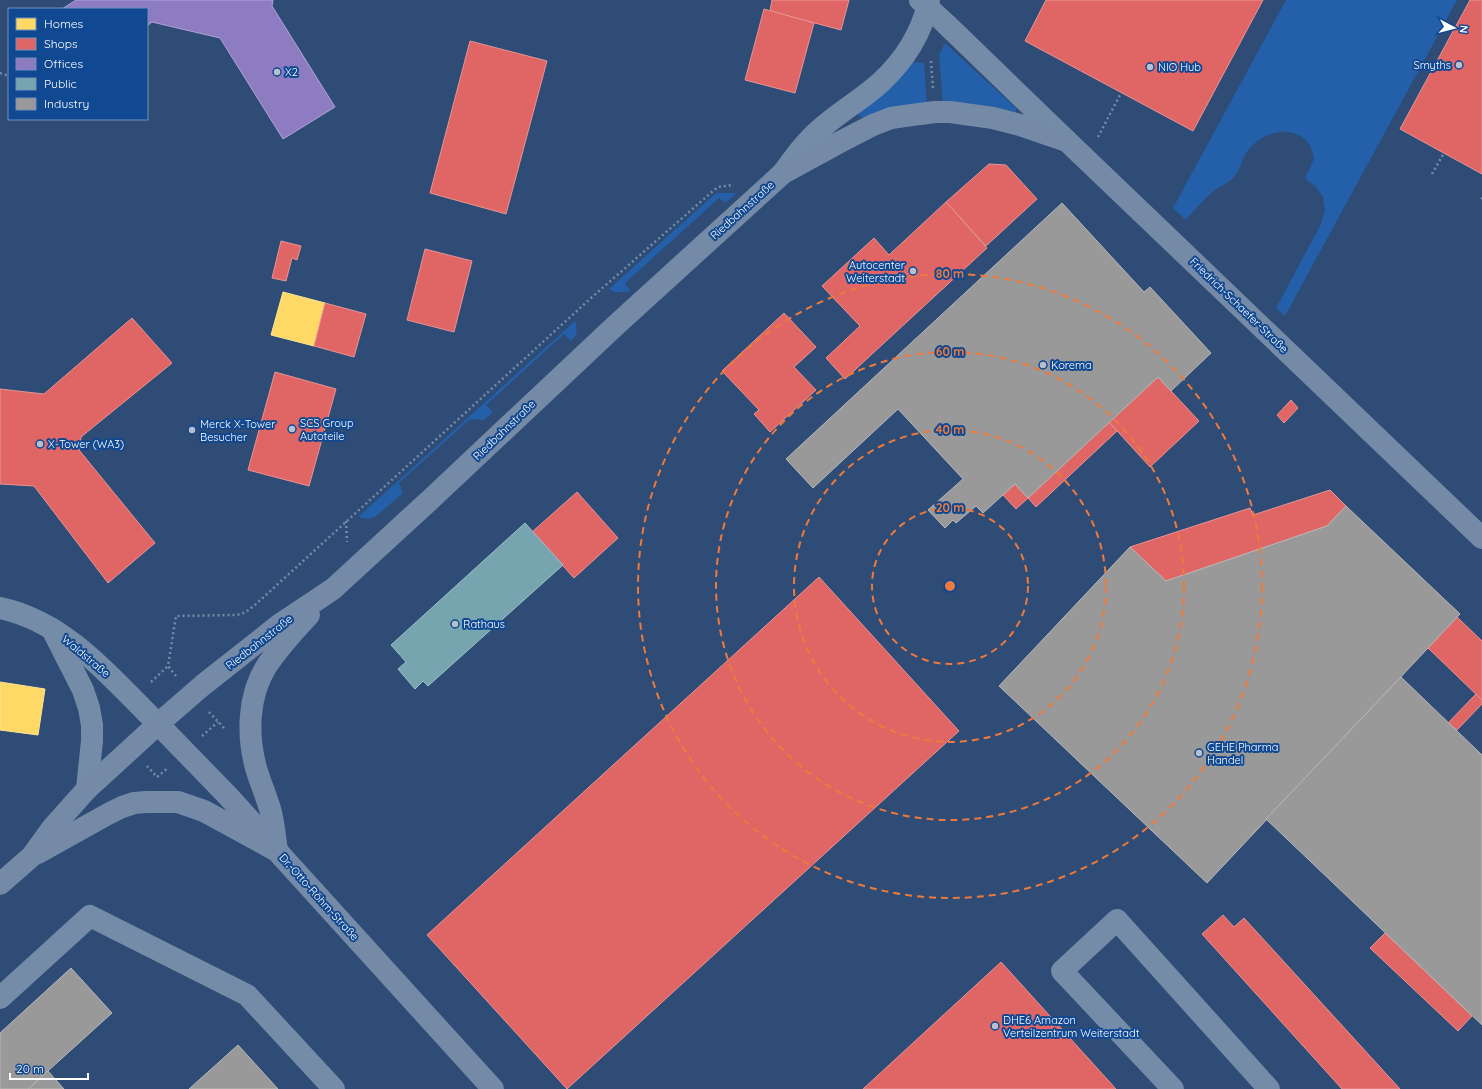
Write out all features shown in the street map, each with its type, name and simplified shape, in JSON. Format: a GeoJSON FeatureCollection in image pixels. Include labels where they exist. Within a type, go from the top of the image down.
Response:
{"type":"FeatureCollection","features":[{"type":"Feature","properties":{"kind":"main road","name":"Riedbahnstraße"},"geometry":{"type":"LineString","coordinates":[[0,884],[32,856],[58,822],[87,789],[158,724],[203,685],[279,625],[333,589],[609,331],[783,174],[873,125],[891,118],[935,112],[966,114],[993,118],[1020,125],[1067,141]]}},
{"type":"Feature","properties":{"kind":"main road","name":"Friedrich-Schaefer-Straße"},"geometry":{"type":"LineString","coordinates":[[1067,141],[1482,538]]}},
{"type":"Feature","properties":{"kind":"main road"},"geometry":{"type":"LineString","coordinates":[[277,851],[270,808],[256,768],[253,752],[251,729],[253,701],[257,686],[266,667],[281,647],[333,589]]}},
{"type":"Feature","properties":{"kind":"main road"},"geometry":{"type":"LineString","coordinates":[[158,724],[228,796],[277,851]]}},
{"type":"Feature","properties":{"kind":"main road","name":"Dr.-Otto-Röhm-Straße"},"geometry":{"type":"LineString","coordinates":[[32,856],[122,807],[134,803],[163,801],[178,802],[204,811],[277,851],[493,1089]]}},
{"type":"Feature","properties":{"kind":"street","name":"Friedrich-Schaefer-Straße"},"geometry":{"type":"LineString","coordinates":[[926,2],[1067,141]]}},
{"type":"Feature","properties":{"kind":"street"},"geometry":{"type":"LineString","coordinates":[[783,174],[809,139],[845,109],[880,83],[907,54],[921,28],[926,2]]}},
{"type":"Feature","properties":{"kind":"street","name":"Waldstraße"},"geometry":{"type":"LineString","coordinates":[[0,608],[23,614],[52,628],[76,645],[93,659],[158,724]]}},
{"type":"Feature","properties":{"kind":"street"},"geometry":{"type":"LineString","coordinates":[[52,628],[83,690],[90,708],[92,741],[87,789]]}},
{"type":"Feature","properties":{"kind":"street"},"geometry":{"type":"LineString","coordinates":[[0,998],[90,916],[247,995],[334,1089]]}},
{"type":"Feature","properties":{"kind":"street"},"geometry":{"type":"LineString","coordinates":[[1173,1089],[1062,971],[1117,920],[1269,1089]]}},
{"type":"Feature","properties":{"kind":"path"},"geometry":{"type":"LineString","coordinates":[[931,60],[935,112]]}},
{"type":"Feature","properties":{"kind":"path"},"geometry":{"type":"LineString","coordinates":[[1086,159],[1121,93]]}},
{"type":"Feature","properties":{"kind":"path"},"geometry":{"type":"LineString","coordinates":[[1432,174],[1444,153]]}},
{"type":"Feature","properties":{"kind":"path"},"geometry":{"type":"LineString","coordinates":[[176,616],[237,615],[246,612],[585,304],[712,191],[718,187],[737,183]]}},
{"type":"Feature","properties":{"kind":"shaded area"},"geometry":{"type":"Polygon","coordinates":[[[1286,0],[1457,0],[1285,316],[1276,308],[1320,226],[1325,210],[1323,197],[1316,187],[1305,178],[1314,159],[1309,144],[1303,138],[1287,132],[1279,132],[1263,137],[1247,151],[1234,177],[1211,193],[1186,220],[1173,208],[1286,0]]]}},
{"type":"Feature","properties":{"kind":"shaded area"},"geometry":{"type":"Polygon","coordinates":[[[945,43],[1016,108],[1016,114],[943,104],[939,55],[945,43]]]}},
{"type":"Feature","properties":{"kind":"shaded area"},"geometry":{"type":"Polygon","coordinates":[[[909,62],[924,63],[927,103],[865,119],[862,118],[857,111],[909,62]]]}},
{"type":"Feature","properties":{"kind":"shaded area"},"geometry":{"type":"Polygon","coordinates":[[[716,193],[737,193],[725,203],[719,198],[625,283],[630,290],[627,292],[614,292],[609,289],[716,193]]]}},
{"type":"Feature","properties":{"kind":"shaded area"},"geometry":{"type":"Polygon","coordinates":[[[575,321],[575,337],[571,341],[564,334],[486,405],[493,412],[484,420],[470,419],[399,483],[403,493],[375,517],[367,519],[358,517],[575,321]]]}},
{"type":"Feature","properties":{"kind":"building: Homes"},"geometry":{"type":"Polygon","coordinates":[[[283,292],[325,303],[314,346],[271,335],[283,292]]]}},
{"type":"Feature","properties":{"kind":"building: Homes"},"geometry":{"type":"Polygon","coordinates":[[[0,682],[45,689],[38,735],[0,730],[0,682]]]}},
{"type":"Feature","properties":{"kind":"building: Shops"},"geometry":{"type":"Polygon","coordinates":[[[772,0],[849,0],[841,30],[770,11],[772,0]]]}},
{"type":"Feature","properties":{"kind":"building: Shops","name":"NIO Hub"},"geometry":{"type":"Polygon","coordinates":[[[1046,0],[1263,0],[1193,131],[1025,41],[1046,0]]]}},
{"type":"Feature","properties":{"kind":"building: Shops","name":"Smyths"},"geometry":{"type":"Polygon","coordinates":[[[1470,0],[1482,0],[1482,174],[1400,129],[1470,0]]]}},
{"type":"Feature","properties":{"kind":"building: Shops"},"geometry":{"type":"Polygon","coordinates":[[[764,9],[814,23],[795,93],[745,80],[764,9]]]}},
{"type":"Feature","properties":{"kind":"building: Shops"},"geometry":{"type":"Polygon","coordinates":[[[470,41],[547,61],[506,214],[430,193],[470,41]]]}},
{"type":"Feature","properties":{"kind":"building: Shops"},"geometry":{"type":"Polygon","coordinates":[[[989,164],[1006,165],[1037,199],[986,246],[946,202],[989,164]]]}},
{"type":"Feature","properties":{"kind":"building: Shops"},"geometry":{"type":"Polygon","coordinates":[[[946,202],[987,248],[845,379],[826,358],[860,326],[822,286],[874,238],[889,255],[946,202]]]}},
{"type":"Feature","properties":{"kind":"building: Shops"},"geometry":{"type":"Polygon","coordinates":[[[281,241],[301,246],[297,260],[292,258],[286,281],[272,278],[281,241]]]}},
{"type":"Feature","properties":{"kind":"building: Shops"},"geometry":{"type":"Polygon","coordinates":[[[425,249],[472,261],[454,332],[407,320],[425,249]]]}},
{"type":"Feature","properties":{"kind":"building: Shops"},"geometry":{"type":"Polygon","coordinates":[[[325,303],[366,314],[354,357],[314,346],[325,303]]]}},
{"type":"Feature","properties":{"kind":"building: Shops"},"geometry":{"type":"Polygon","coordinates":[[[784,313],[816,347],[794,367],[816,390],[770,432],[754,414],[759,410],[722,371],[784,313]]]}},
{"type":"Feature","properties":{"kind":"building: Shops","name":"X-Tower (WA3)"},"geometry":{"type":"Polygon","coordinates":[[[132,318],[172,363],[81,437],[79,450],[155,543],[108,583],[34,486],[0,484],[0,389],[44,394],[132,318]]]}},
{"type":"Feature","properties":{"kind":"building: Shops","name":"SCS Group Autoteile"},"geometry":{"type":"Polygon","coordinates":[[[275,372],[336,389],[309,486],[248,470],[275,372]]]}},
{"type":"Feature","properties":{"kind":"building: Shops"},"geometry":{"type":"Polygon","coordinates":[[[1158,377],[1199,421],[1150,467],[1109,422],[1158,377]]]}},
{"type":"Feature","properties":{"kind":"building: Shops"},"geometry":{"type":"Polygon","coordinates":[[[1291,400],[1298,408],[1284,423],[1277,415],[1291,400]]]}},
{"type":"Feature","properties":{"kind":"building: Shops"},"geometry":{"type":"Polygon","coordinates":[[[1109,422],[1117,431],[1036,507],[1028,498],[1109,422]]]}},
{"type":"Feature","properties":{"kind":"building: Shops"},"geometry":{"type":"Polygon","coordinates":[[[1015,484],[1028,498],[1016,509],[1003,495],[1015,484]]]}},
{"type":"Feature","properties":{"kind":"building: Shops"},"geometry":{"type":"Polygon","coordinates":[[[1330,490],[1346,506],[1327,526],[1166,581],[1130,547],[1250,508],[1253,515],[1330,490]]]}},
{"type":"Feature","properties":{"kind":"building: Shops"},"geometry":{"type":"Polygon","coordinates":[[[577,492],[618,538],[574,578],[532,532],[577,492]]]}},
{"type":"Feature","properties":{"kind":"building: Shops"},"geometry":{"type":"Polygon","coordinates":[[[819,577],[959,731],[567,1089],[427,935],[819,577]]]}},
{"type":"Feature","properties":{"kind":"building: Shops"},"geometry":{"type":"Polygon","coordinates":[[[1457,617],[1482,641],[1482,700],[1428,648],[1457,617]]]}},
{"type":"Feature","properties":{"kind":"building: Shops"},"geometry":{"type":"Polygon","coordinates":[[[1476,694],[1482,700],[1482,704],[1457,730],[1448,723],[1476,694]]]}},
{"type":"Feature","properties":{"kind":"building: Shops"},"geometry":{"type":"Polygon","coordinates":[[[1223,915],[1234,927],[1244,918],[1400,1089],[1342,1089],[1202,934],[1223,915]]]}},
{"type":"Feature","properties":{"kind":"building: Shops"},"geometry":{"type":"Polygon","coordinates":[[[1385,933],[1472,1016],[1458,1031],[1370,948],[1385,933]]]}},
{"type":"Feature","properties":{"kind":"building: Shops","name":"DHE6 Amazon Verteilzentrum Weiterstadt"},"geometry":{"type":"Polygon","coordinates":[[[1001,962],[1116,1089],[863,1089],[1001,962]]]}},
{"type":"Feature","properties":{"kind":"building: Offices","name":"X2"},"geometry":{"type":"Polygon","coordinates":[[[76,0],[273,0],[272,6],[335,107],[283,139],[220,38],[152,22],[148,25],[148,8],[64,8],[76,0]]]}},
{"type":"Feature","properties":{"kind":"building: Public","name":"Rathaus"},"geometry":{"type":"Polygon","coordinates":[[[525,523],[563,565],[428,686],[423,681],[415,689],[398,669],[406,662],[391,645],[525,523]]]}},
{"type":"Feature","properties":{"kind":"building: Industry","name":"Korema"},"geometry":{"type":"Polygon","coordinates":[[[1062,203],[1144,292],[1150,287],[1211,353],[1171,391],[1158,377],[1028,498],[1015,484],[983,513],[976,506],[956,523],[953,520],[945,528],[928,510],[963,479],[898,409],[813,488],[786,459],[1062,203]]]}},
{"type":"Feature","properties":{"kind":"building: Industry","name":"GEHE Pharma Handel"},"geometry":{"type":"Polygon","coordinates":[[[1346,506],[1460,614],[1207,883],[999,686],[1130,547],[1166,581],[1327,526],[1346,506]]]}},
{"type":"Feature","properties":{"kind":"building: Industry"},"geometry":{"type":"Polygon","coordinates":[[[1401,677],[1482,755],[1482,1025],[1266,819],[1401,677]]]}},
{"type":"Feature","properties":{"kind":"building: Industry"},"geometry":{"type":"Polygon","coordinates":[[[71,968],[112,1013],[28,1089],[0,1089],[0,1033],[71,968]]]}},
{"type":"Feature","properties":{"kind":"building: Industry"},"geometry":{"type":"Polygon","coordinates":[[[238,1045],[278,1089],[189,1089],[238,1045]]]}},
{"type":"Feature","properties":{"kind":"building: Industry"},"geometry":{"type":"Polygon","coordinates":[[[48,1071],[64,1089],[28,1089],[48,1071]]]}},
{"type":"Feature","properties":{"kind":"place","name":"Smyths"},"geometry":{"type":"Point","coordinates":[1459,65]}},
{"type":"Feature","properties":{"kind":"place","name":"NIO Hub"},"geometry":{"type":"Point","coordinates":[1150,67]}},
{"type":"Feature","properties":{"kind":"place","name":"X2"},"geometry":{"type":"Point","coordinates":[277,72]}},
{"type":"Feature","properties":{"kind":"place","name":"Autocenter Weiterstadt"},"geometry":{"type":"Point","coordinates":[913,271]}},
{"type":"Feature","properties":{"kind":"place","name":"Korema"},"geometry":{"type":"Point","coordinates":[1043,365]}},
{"type":"Feature","properties":{"kind":"place","name":"SCS Group Autoteile"},"geometry":{"type":"Point","coordinates":[292,429]}},
{"type":"Feature","properties":{"kind":"place","name":"Merck X-Tower Besucher"},"geometry":{"type":"Point","coordinates":[192,430]}},
{"type":"Feature","properties":{"kind":"place","name":"X-Tower (WA3)"},"geometry":{"type":"Point","coordinates":[40,444]}},
{"type":"Feature","properties":{"kind":"place","name":"Rathaus"},"geometry":{"type":"Point","coordinates":[455,624]}},
{"type":"Feature","properties":{"kind":"place","name":"GEHE Pharma Handel"},"geometry":{"type":"Point","coordinates":[1199,753]}},
{"type":"Feature","properties":{"kind":"place","name":"DHE6 Amazon Verteilzentrum Weiterstadt"},"geometry":{"type":"Point","coordinates":[995,1026]}}]}
